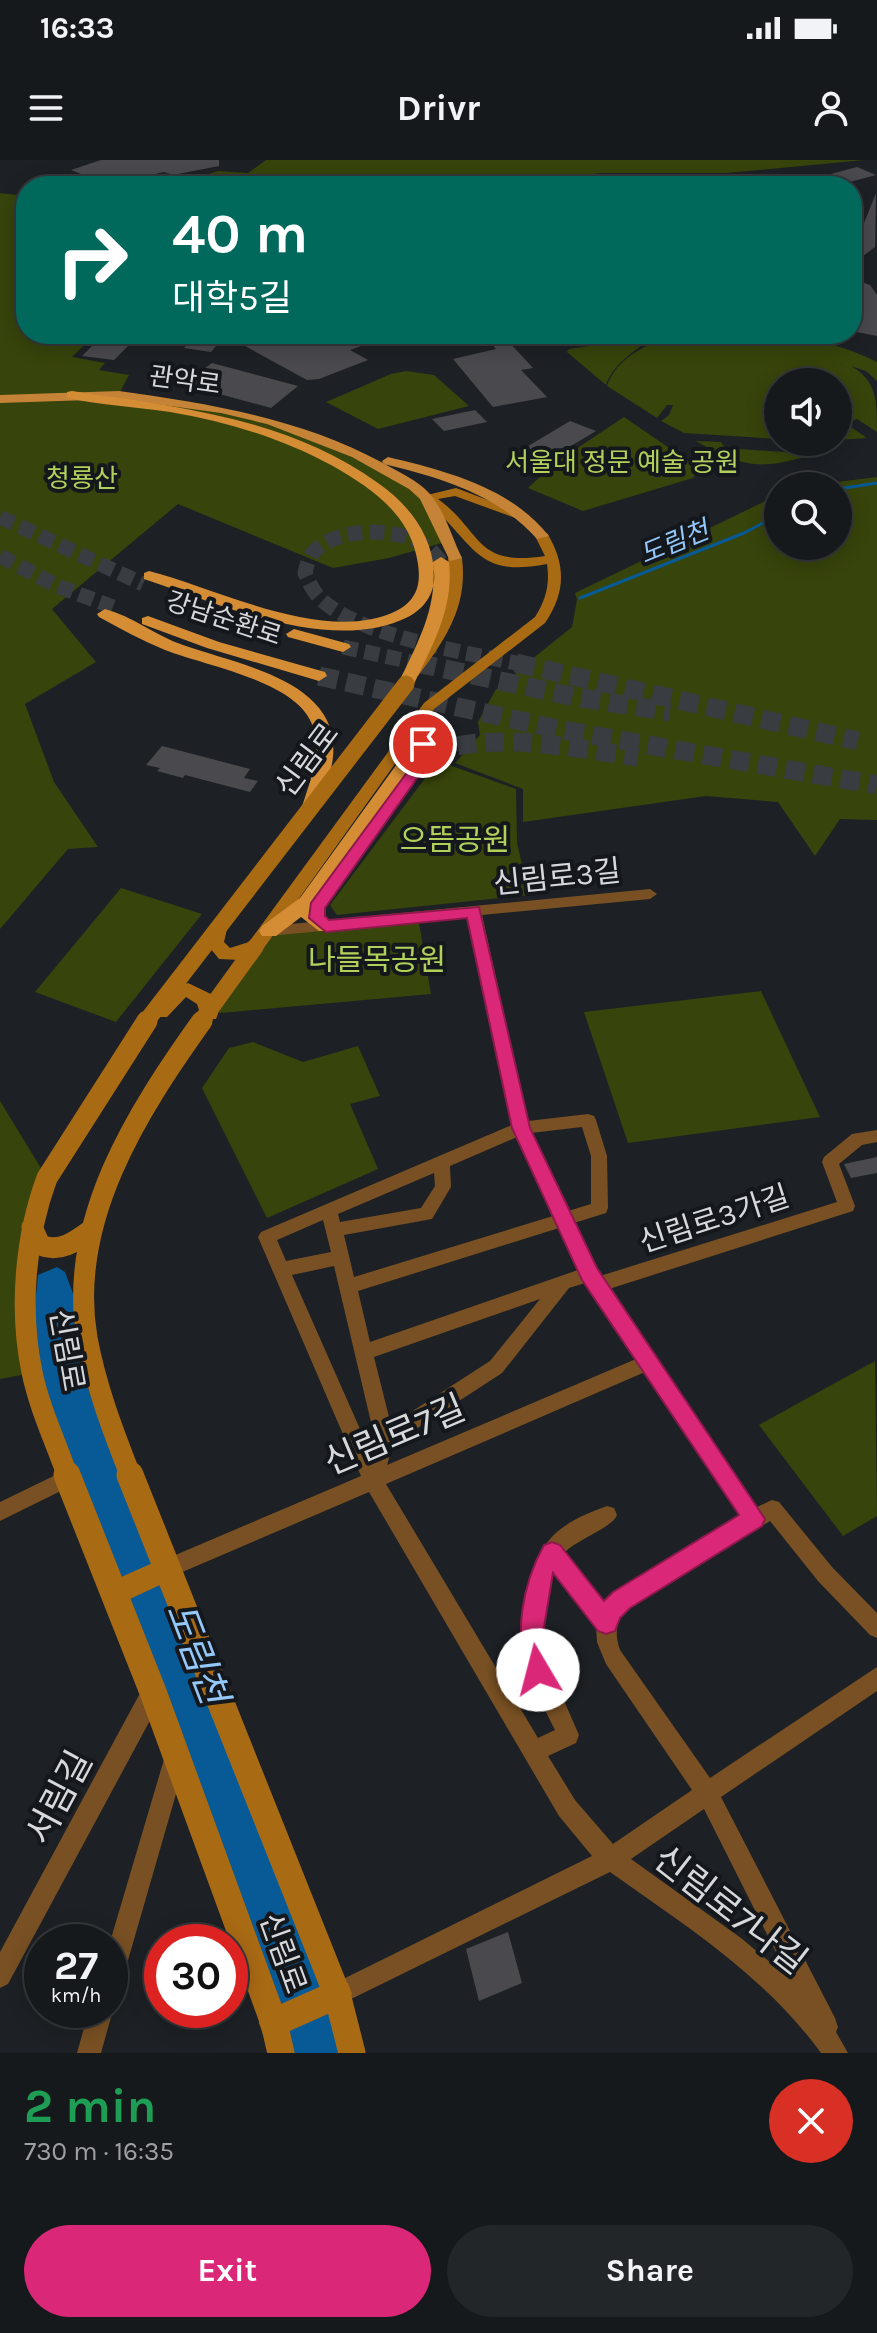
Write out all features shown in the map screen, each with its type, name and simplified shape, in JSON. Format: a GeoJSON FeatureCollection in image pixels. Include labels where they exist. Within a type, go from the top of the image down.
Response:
{"type":"FeatureCollection","features":[{"type":"Feature","properties":{"kind":"highway","name":"강남순환로"},"geometry":{"type":"LineString","coordinates":[[72,395],[202,414],[274,437],[327,459],[369,482],[404,510],[425,555],[428,576],[423,596],[404,614],[387,621],[344,627],[305,623],[146,580],[343,647]]}},
{"type":"Feature","properties":{"kind":"highway"},"geometry":{"type":"LineString","coordinates":[[406,684],[438,615],[448,560]]}},
{"type":"Feature","properties":{"kind":"highway","name":"강남순환로"},"geometry":{"type":"LineString","coordinates":[[310,810],[326,742],[310,708],[294,692],[274,682],[175,648],[109,611],[319,676]]}},
{"type":"Feature","properties":{"kind":"highway"},"geometry":{"type":"LineString","coordinates":[[262,939],[307,903],[405,765]]}},
{"type":"Feature","properties":{"kind":"highway"},"geometry":{"type":"LineString","coordinates":[[307,903],[310,916],[326,926]]}},
{"type":"Feature","properties":{"kind":"main road","name":"관악로"},"geometry":{"type":"LineString","coordinates":[[0,399],[119,395],[221,409],[271,421],[356,454],[397,475],[426,497],[448,560]]}},
{"type":"Feature","properties":{"kind":"main road","name":"관악로"},"geometry":{"type":"LineString","coordinates":[[356,454],[391,461],[485,493],[523,516],[542,536],[554,558]]}},
{"type":"Feature","properties":{"kind":"main road"},"geometry":{"type":"LineString","coordinates":[[426,497],[456,492],[523,516]]}},
{"type":"Feature","properties":{"kind":"main road"},"geometry":{"type":"LineString","coordinates":[[426,497],[447,510],[470,543],[485,554],[516,562],[554,558]]}},
{"type":"Feature","properties":{"kind":"main road","name":"신림로"},"geometry":{"type":"LineString","coordinates":[[352,2053],[337,1994],[166,1569],[90,1366],[83,1298],[91,1230],[107,1177],[125,1135],[429,706],[540,620],[554,591],[557,572],[554,558]]}},
{"type":"Feature","properties":{"kind":"main road","name":"신림로"},"geometry":{"type":"LineString","coordinates":[[281,2053],[276,2022],[153,1692],[68,1478],[32,1373],[26,1293],[32,1227],[47,1178],[149,1019],[406,684]]}},
{"type":"Feature","properties":{"kind":"main road"},"geometry":{"type":"LineString","coordinates":[[218,929],[215,943],[225,954],[241,954],[262,939]]}},
{"type":"Feature","properties":{"kind":"main road"},"geometry":{"type":"LineString","coordinates":[[149,1019],[162,1011],[177,993],[188,990],[206,1000],[209,1014]]}},
{"type":"Feature","properties":{"kind":"main road"},"geometry":{"type":"LineString","coordinates":[[32,1227],[40,1245],[53,1249],[66,1247],[91,1230]]}},
{"type":"Feature","properties":{"kind":"main road"},"geometry":{"type":"LineString","coordinates":[[115,1593],[166,1569]]}},
{"type":"Feature","properties":{"kind":"main road"},"geometry":{"type":"LineString","coordinates":[[276,2022],[337,1994]]}},
{"type":"Feature","properties":{"kind":"street"},"geometry":{"type":"LineString","coordinates":[[326,926],[317,918],[317,907],[418,767],[423,744],[421,719]]}},
{"type":"Feature","properties":{"kind":"street","name":"신림로3길"},"geometry":{"type":"LineString","coordinates":[[262,939],[326,926],[650,894]]}},
{"type":"Feature","properties":{"kind":"street"},"geometry":{"type":"LineString","coordinates":[[474,911],[521,1128],[593,1279],[754,1519]]}},
{"type":"Feature","properties":{"kind":"street","name":"신림로3가길"},"geometry":{"type":"LineString","coordinates":[[347,1287],[600,1208],[599,1156],[588,1120],[521,1128]]}},
{"type":"Feature","properties":{"kind":"street"},"geometry":{"type":"LineString","coordinates":[[373,1481],[385,1439],[329,1210],[521,1128]]}},
{"type":"Feature","properties":{"kind":"street","name":"신림로3가길"},"geometry":{"type":"LineString","coordinates":[[364,1352],[563,1283],[593,1279],[847,1206],[830,1162],[858,1139],[877,1136]]}},
{"type":"Feature","properties":{"kind":"street"},"geometry":{"type":"LineString","coordinates":[[334,1230],[426,1214],[443,1187],[441,1162]]}},
{"type":"Feature","properties":{"kind":"street","name":"신림로7나길"},"geometry":{"type":"LineString","coordinates":[[329,1210],[267,1237],[373,1481],[533,1752],[567,1808],[611,1859],[760,1967],[809,2016],[838,2053]]}},
{"type":"Feature","properties":{"kind":"street"},"geometry":{"type":"LineString","coordinates":[[281,1270],[340,1257]]}},
{"type":"Feature","properties":{"kind":"street"},"geometry":{"type":"LineString","coordinates":[[385,1439],[496,1367],[563,1283]]}},
{"type":"Feature","properties":{"kind":"street","name":"신림로7길"},"geometry":{"type":"LineString","coordinates":[[166,1569],[649,1362]]}},
{"type":"Feature","properties":{"kind":"street"},"geometry":{"type":"LineString","coordinates":[[0,1512],[68,1478]]}},
{"type":"Feature","properties":{"kind":"street"},"geometry":{"type":"LineString","coordinates":[[838,2053],[708,1794],[613,1657],[606,1637],[606,1622],[622,1600],[772,1509],[825,1574],[877,1628]]}},
{"type":"Feature","properties":{"kind":"street"},"geometry":{"type":"LineString","coordinates":[[533,1752],[568,1735],[538,1670],[533,1649],[532,1627],[542,1572],[552,1553],[566,1537],[607,1515]]}},
{"type":"Feature","properties":{"kind":"street"},"geometry":{"type":"LineString","coordinates":[[552,1553],[606,1622]]}},
{"type":"Feature","properties":{"kind":"street","name":"신림로7나길"},"geometry":{"type":"LineString","coordinates":[[611,1859],[877,1678]]}},
{"type":"Feature","properties":{"kind":"street","name":"서림길"},"geometry":{"type":"LineString","coordinates":[[0,1976],[153,1692]]}},
{"type":"Feature","properties":{"kind":"street"},"geometry":{"type":"LineString","coordinates":[[127,1924],[176,1755]]}},
{"type":"Feature","properties":{"kind":"street","name":"신림로"},"geometry":{"type":"LineString","coordinates":[[337,1994],[611,1859]]}},
{"type":"Feature","properties":{"kind":"street"},"geometry":{"type":"LineString","coordinates":[[89,2053],[96,2028]]}},
{"type":"Feature","properties":{"kind":"green space"},"geometry":{"type":"Polygon","coordinates":[[[266,160],[864,160],[727,173],[202,176],[218,171],[248,173],[266,160]]]}},
{"type":"Feature","properties":{"kind":"green space","name":"청룡산"},"geometry":{"type":"Polygon","coordinates":[[[0,193],[16,195],[16,344],[85,344],[72,357],[105,363],[99,370],[129,375],[119,394],[271,421],[356,454],[414,486],[449,541],[389,558],[333,568],[178,504],[52,609],[96,662],[25,704],[54,782],[98,847],[68,849],[0,929],[0,193]]]}},
{"type":"Feature","properties":{"kind":"green space"},"geometry":{"type":"Polygon","coordinates":[[[604,344],[643,344],[618,366],[606,385],[567,352],[569,349],[604,344]]]}},
{"type":"Feature","properties":{"kind":"green space"},"geometry":{"type":"Polygon","coordinates":[[[652,344],[834,345],[877,362],[877,381],[866,371],[851,366],[871,385],[877,410],[877,432],[857,419],[852,421],[852,368],[764,368],[764,438],[684,433],[661,421],[669,415],[673,405],[667,405],[657,418],[607,386],[617,368],[652,344]]]}},
{"type":"Feature","properties":{"kind":"green space"},"geometry":{"type":"Polygon","coordinates":[[[406,371],[434,375],[469,406],[378,429],[326,402],[391,374],[406,371]]]}},
{"type":"Feature","properties":{"kind":"green space","name":"서울대 정문 예술 공원"},"geometry":{"type":"Polygon","coordinates":[[[624,417],[694,465],[697,473],[693,478],[583,511],[528,488],[555,463],[624,417]]]}},
{"type":"Feature","properties":{"kind":"green space"},"geometry":{"type":"Polygon","coordinates":[[[852,428],[867,438],[852,439],[852,428]]]}},
{"type":"Feature","properties":{"kind":"green space"},"geometry":{"type":"Polygon","coordinates":[[[696,441],[721,442],[725,448],[764,451],[764,456],[807,456],[763,464],[748,463],[696,441]]]}},
{"type":"Feature","properties":{"kind":"green space"},"geometry":{"type":"Polygon","coordinates":[[[877,477],[877,820],[840,819],[815,856],[778,802],[706,796],[523,822],[523,789],[455,763],[480,735],[478,722],[496,689],[506,691],[517,671],[572,627],[577,600],[575,593],[764,502],[764,560],[852,560],[852,480],[877,477]]]}},
{"type":"Feature","properties":{"kind":"green space","name":"으뜸공원"},"geometry":{"type":"Polygon","coordinates":[[[438,761],[516,789],[517,843],[529,895],[337,915],[330,905],[438,761]]]}},
{"type":"Feature","properties":{"kind":"green space"},"geometry":{"type":"Polygon","coordinates":[[[121,888],[202,914],[116,1022],[35,992],[121,888]]]}},
{"type":"Feature","properties":{"kind":"green space","name":"나들목공원"},"geometry":{"type":"Polygon","coordinates":[[[418,917],[431,994],[209,1014],[269,931],[418,917]]]}},
{"type":"Feature","properties":{"kind":"green space"},"geometry":{"type":"Polygon","coordinates":[[[761,991],[820,1117],[628,1143],[584,1012],[761,991]]]}},
{"type":"Feature","properties":{"kind":"green space"},"geometry":{"type":"Polygon","coordinates":[[[253,1042],[303,1062],[358,1046],[380,1096],[350,1104],[378,1169],[267,1218],[202,1088],[229,1048],[253,1042]]]}},
{"type":"Feature","properties":{"kind":"green space"},"geometry":{"type":"Polygon","coordinates":[[[0,1101],[47,1178],[37,1205],[32,1373],[0,1379],[0,1101]]]}},
{"type":"Feature","properties":{"kind":"green space"},"geometry":{"type":"Polygon","coordinates":[[[875,1361],[877,1516],[843,1536],[759,1425],[875,1361]]]}},
{"type":"Feature","properties":{"kind":"water","name":"도림천"},"geometry":{"type":"Polygon","coordinates":[[[57,1267],[65,1272],[75,1299],[74,1331],[81,1368],[94,1405],[330,2002],[343,2053],[288,2053],[248,1944],[248,1924],[241,1924],[39,1374],[34,1317],[38,1275],[57,1267]]]}},
{"type":"Feature","properties":{"kind":"building"},"geometry":{"type":"Polygon","coordinates":[[[101,160],[219,160],[219,166],[173,175],[164,172],[146,176],[86,176],[71,170],[101,160]]]}},
{"type":"Feature","properties":{"kind":"building"},"geometry":{"type":"Polygon","coordinates":[[[857,167],[876,175],[862,179],[862,176],[823,176],[857,167]]]}},
{"type":"Feature","properties":{"kind":"building"},"geometry":{"type":"Polygon","coordinates":[[[876,193],[875,247],[863,256],[862,228],[876,193]]]}},
{"type":"Feature","properties":{"kind":"building"},"geometry":{"type":"Polygon","coordinates":[[[862,282],[870,285],[877,295],[877,336],[862,333],[862,282]]]}},
{"type":"Feature","properties":{"kind":"building"},"geometry":{"type":"Polygon","coordinates":[[[94,344],[130,344],[114,360],[82,356],[94,344]]]}},
{"type":"Feature","properties":{"kind":"building"},"geometry":{"type":"Polygon","coordinates":[[[188,344],[218,344],[211,352],[184,348],[188,344]]]}},
{"type":"Feature","properties":{"kind":"building"},"geometry":{"type":"Polygon","coordinates":[[[241,344],[367,344],[350,350],[368,360],[319,379],[307,380],[241,344]]]}},
{"type":"Feature","properties":{"kind":"building"},"geometry":{"type":"Polygon","coordinates":[[[492,344],[511,344],[533,368],[521,370],[547,397],[493,407],[453,359],[496,349],[492,344]]]}},
{"type":"Feature","properties":{"kind":"building"},"geometry":{"type":"Polygon","coordinates":[[[212,363],[298,386],[271,408],[183,384],[212,363]]]}},
{"type":"Feature","properties":{"kind":"building"},"geometry":{"type":"Polygon","coordinates":[[[475,410],[487,422],[444,431],[432,419],[475,410]]]}},
{"type":"Feature","properties":{"kind":"building"},"geometry":{"type":"Polygon","coordinates":[[[570,421],[596,431],[546,461],[520,451],[570,421]]]}},
{"type":"Feature","properties":{"kind":"building"},"geometry":{"type":"Polygon","coordinates":[[[162,746],[250,769],[244,778],[258,781],[250,792],[157,771],[160,768],[146,765],[162,746]]]}},
{"type":"Feature","properties":{"kind":"building"},"geometry":{"type":"Polygon","coordinates":[[[877,1157],[877,1173],[851,1178],[844,1164],[877,1157]]]}},
{"type":"Feature","properties":{"kind":"building"},"geometry":{"type":"Polygon","coordinates":[[[508,1932],[522,1983],[479,2001],[466,1949],[508,1932]]]}},
{"type":"Feature","properties":{"kind":"waterway","name":"도림천"},"geometry":{"type":"LineString","coordinates":[[852,487],[877,483]]}},
{"type":"Feature","properties":{"kind":"waterway","name":"도림천"},"geometry":{"type":"LineString","coordinates":[[580,598],[764,522]]}},
{"type":"Feature","properties":{"kind":"tunnel"},"geometry":{"type":"LineString","coordinates":[[0,517],[143,584]]}},
{"type":"Feature","properties":{"kind":"tunnel"},"geometry":{"type":"LineString","coordinates":[[441,562],[426,546],[411,538],[365,532],[349,534],[321,546],[311,555],[305,573],[317,595],[357,622],[414,641],[522,664]]}},
{"type":"Feature","properties":{"kind":"tunnel"},"geometry":{"type":"LineString","coordinates":[[0,556],[57,586],[113,607]]}},
{"type":"Feature","properties":{"kind":"tunnel"},"geometry":{"type":"LineString","coordinates":[[343,647],[426,665]]}},
{"type":"Feature","properties":{"kind":"tunnel"},"geometry":{"type":"LineString","coordinates":[[417,663],[575,697],[670,712]]}},
{"type":"Feature","properties":{"kind":"tunnel"},"geometry":{"type":"LineString","coordinates":[[516,663],[522,664]]}},
{"type":"Feature","properties":{"kind":"tunnel"},"geometry":{"type":"LineString","coordinates":[[522,664],[858,741]]}},
{"type":"Feature","properties":{"kind":"tunnel"},"geometry":{"type":"LineString","coordinates":[[319,676],[557,729],[877,785]]}},
{"type":"Feature","properties":{"kind":"tunnel"},"geometry":{"type":"LineString","coordinates":[[405,765],[460,745],[489,742],[550,745],[638,757]]}},
{"type":"Feature","properties":{"kind":"route"},"geometry":{"type":"LineString","coordinates":[[423,744],[418,767],[317,907],[317,918],[326,926],[474,911],[521,1128],[589,1274],[754,1519],[616,1604],[606,1622],[552,1553],[542,1572],[532,1627],[538,1670]]}}]}
